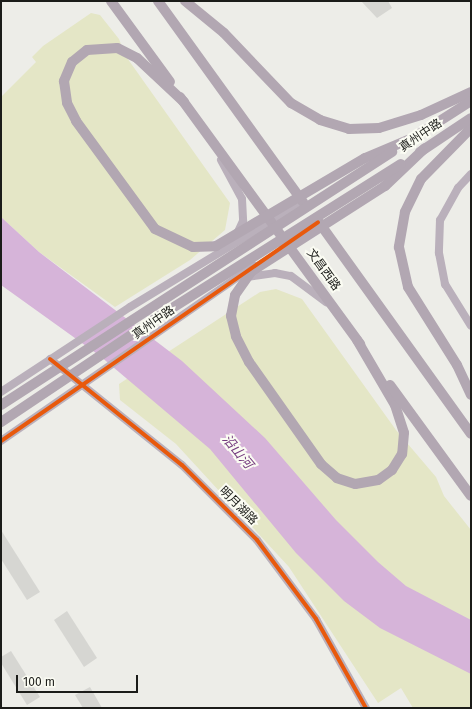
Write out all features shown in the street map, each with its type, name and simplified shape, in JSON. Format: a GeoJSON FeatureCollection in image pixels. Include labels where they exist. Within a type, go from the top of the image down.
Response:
{"type":"FeatureCollection","features":[{"type":"Feature","properties":{"kind":"main road","name":"文昌西路"},"geometry":{"type":"LineString","coordinates":[[111,1],[471,496]]}},
{"type":"Feature","properties":{"kind":"main road","name":"文昌西路"},"geometry":{"type":"LineString","coordinates":[[158,1],[471,434]]}},
{"type":"Feature","properties":{"kind":"main road"},"geometry":{"type":"LineString","coordinates":[[185,1],[224,33],[291,103],[320,120],[349,129],[379,128],[421,115],[471,92]]}},
{"type":"Feature","properties":{"kind":"main road"},"geometry":{"type":"LineString","coordinates":[[184,102],[137,58],[117,48],[87,50],[72,62],[64,81],[67,103],[76,121],[155,229],[193,247],[216,246],[237,236],[368,162]]}},
{"type":"Feature","properties":{"kind":"main road","name":"真州中路"},"geometry":{"type":"LineString","coordinates":[[1,405],[368,162],[415,137],[471,101]]}},
{"type":"Feature","properties":{"kind":"main road","name":"真州中路"},"geometry":{"type":"LineString","coordinates":[[1,422],[158,317],[382,182],[425,148],[471,118]]}},
{"type":"Feature","properties":{"kind":"main road"},"geometry":{"type":"LineString","coordinates":[[471,128],[421,179],[405,212],[398,247],[408,287],[457,365],[471,395]]}},
{"type":"Feature","properties":{"kind":"main road"},"geometry":{"type":"LineString","coordinates":[[357,340],[395,405],[404,433],[402,454],[392,470],[378,480],[355,484],[337,478],[321,464],[249,362],[236,336],[231,316],[235,295],[252,271],[382,182]]}},
{"type":"Feature","properties":{"kind":"street"},"geometry":{"type":"LineString","coordinates":[[204,129],[242,199],[243,221],[235,240],[212,260]]}},
{"type":"Feature","properties":{"kind":"street"},"geometry":{"type":"LineString","coordinates":[[471,174],[458,188],[440,220],[439,253],[445,284],[471,326]]}},
{"type":"Feature","properties":{"kind":"street","name":"真州中路"},"geometry":{"type":"LineString","coordinates":[[1,392],[130,307],[212,260],[303,202]]}},
{"type":"Feature","properties":{"kind":"street","name":"真州中路"},"geometry":{"type":"LineString","coordinates":[[1,441],[318,222]]}},
{"type":"Feature","properties":{"kind":"street"},"geometry":{"type":"LineString","coordinates":[[226,286],[256,274],[291,276],[337,312]]}},
{"type":"Feature","properties":{"kind":"street","name":"明月湖路"},"geometry":{"type":"LineString","coordinates":[[50,359],[80,386],[182,465],[257,540],[316,619],[366,708]]}},
{"type":"Feature","properties":{"kind":"green space"},"geometry":{"type":"Polygon","coordinates":[[[91,13],[100,15],[119,39],[125,55],[230,203],[225,230],[190,260],[115,307],[39,252],[1,217],[1,97],[36,62],[32,57],[43,46],[91,13]]]}},
{"type":"Feature","properties":{"kind":"green space"},"geometry":{"type":"Polygon","coordinates":[[[276,289],[302,299],[396,430],[436,477],[444,496],[471,530],[471,708],[413,708],[401,688],[378,703],[289,567],[176,444],[120,400],[119,384],[260,292],[276,289]]]}},
{"type":"Feature","properties":{"kind":"water","name":"沿山河"},"geometry":{"type":"Polygon","coordinates":[[[1,217],[39,252],[182,361],[265,438],[336,520],[378,562],[406,586],[471,620],[471,674],[380,628],[344,601],[296,553],[210,449],[100,356],[1,285],[1,217]]]}},
{"type":"Feature","properties":{"kind":"building"},"geometry":{"type":"Polygon","coordinates":[[[361,1],[388,1],[392,8],[377,18],[361,1]]]}},
{"type":"Feature","properties":{"kind":"building"},"geometry":{"type":"Polygon","coordinates":[[[1,530],[40,592],[27,600],[1,559],[1,530]]]}},
{"type":"Feature","properties":{"kind":"building"},"geometry":{"type":"Polygon","coordinates":[[[67,611],[97,658],[84,667],[54,620],[67,611]]]}},
{"type":"Feature","properties":{"kind":"building"},"geometry":{"type":"Polygon","coordinates":[[[11,651],[40,697],[27,705],[1,663],[1,657],[11,651]]]}},
{"type":"Feature","properties":{"kind":"building"},"geometry":{"type":"Polygon","coordinates":[[[90,687],[102,708],[83,708],[75,695],[90,687]]]}},
{"type":"Feature","properties":{"kind":"cycle path"},"geometry":{"type":"LineString","coordinates":[[1,441],[318,222]]}},
{"type":"Feature","properties":{"kind":"cycle path"},"geometry":{"type":"LineString","coordinates":[[50,359],[182,465],[257,540],[316,619],[366,708]]}}]}
